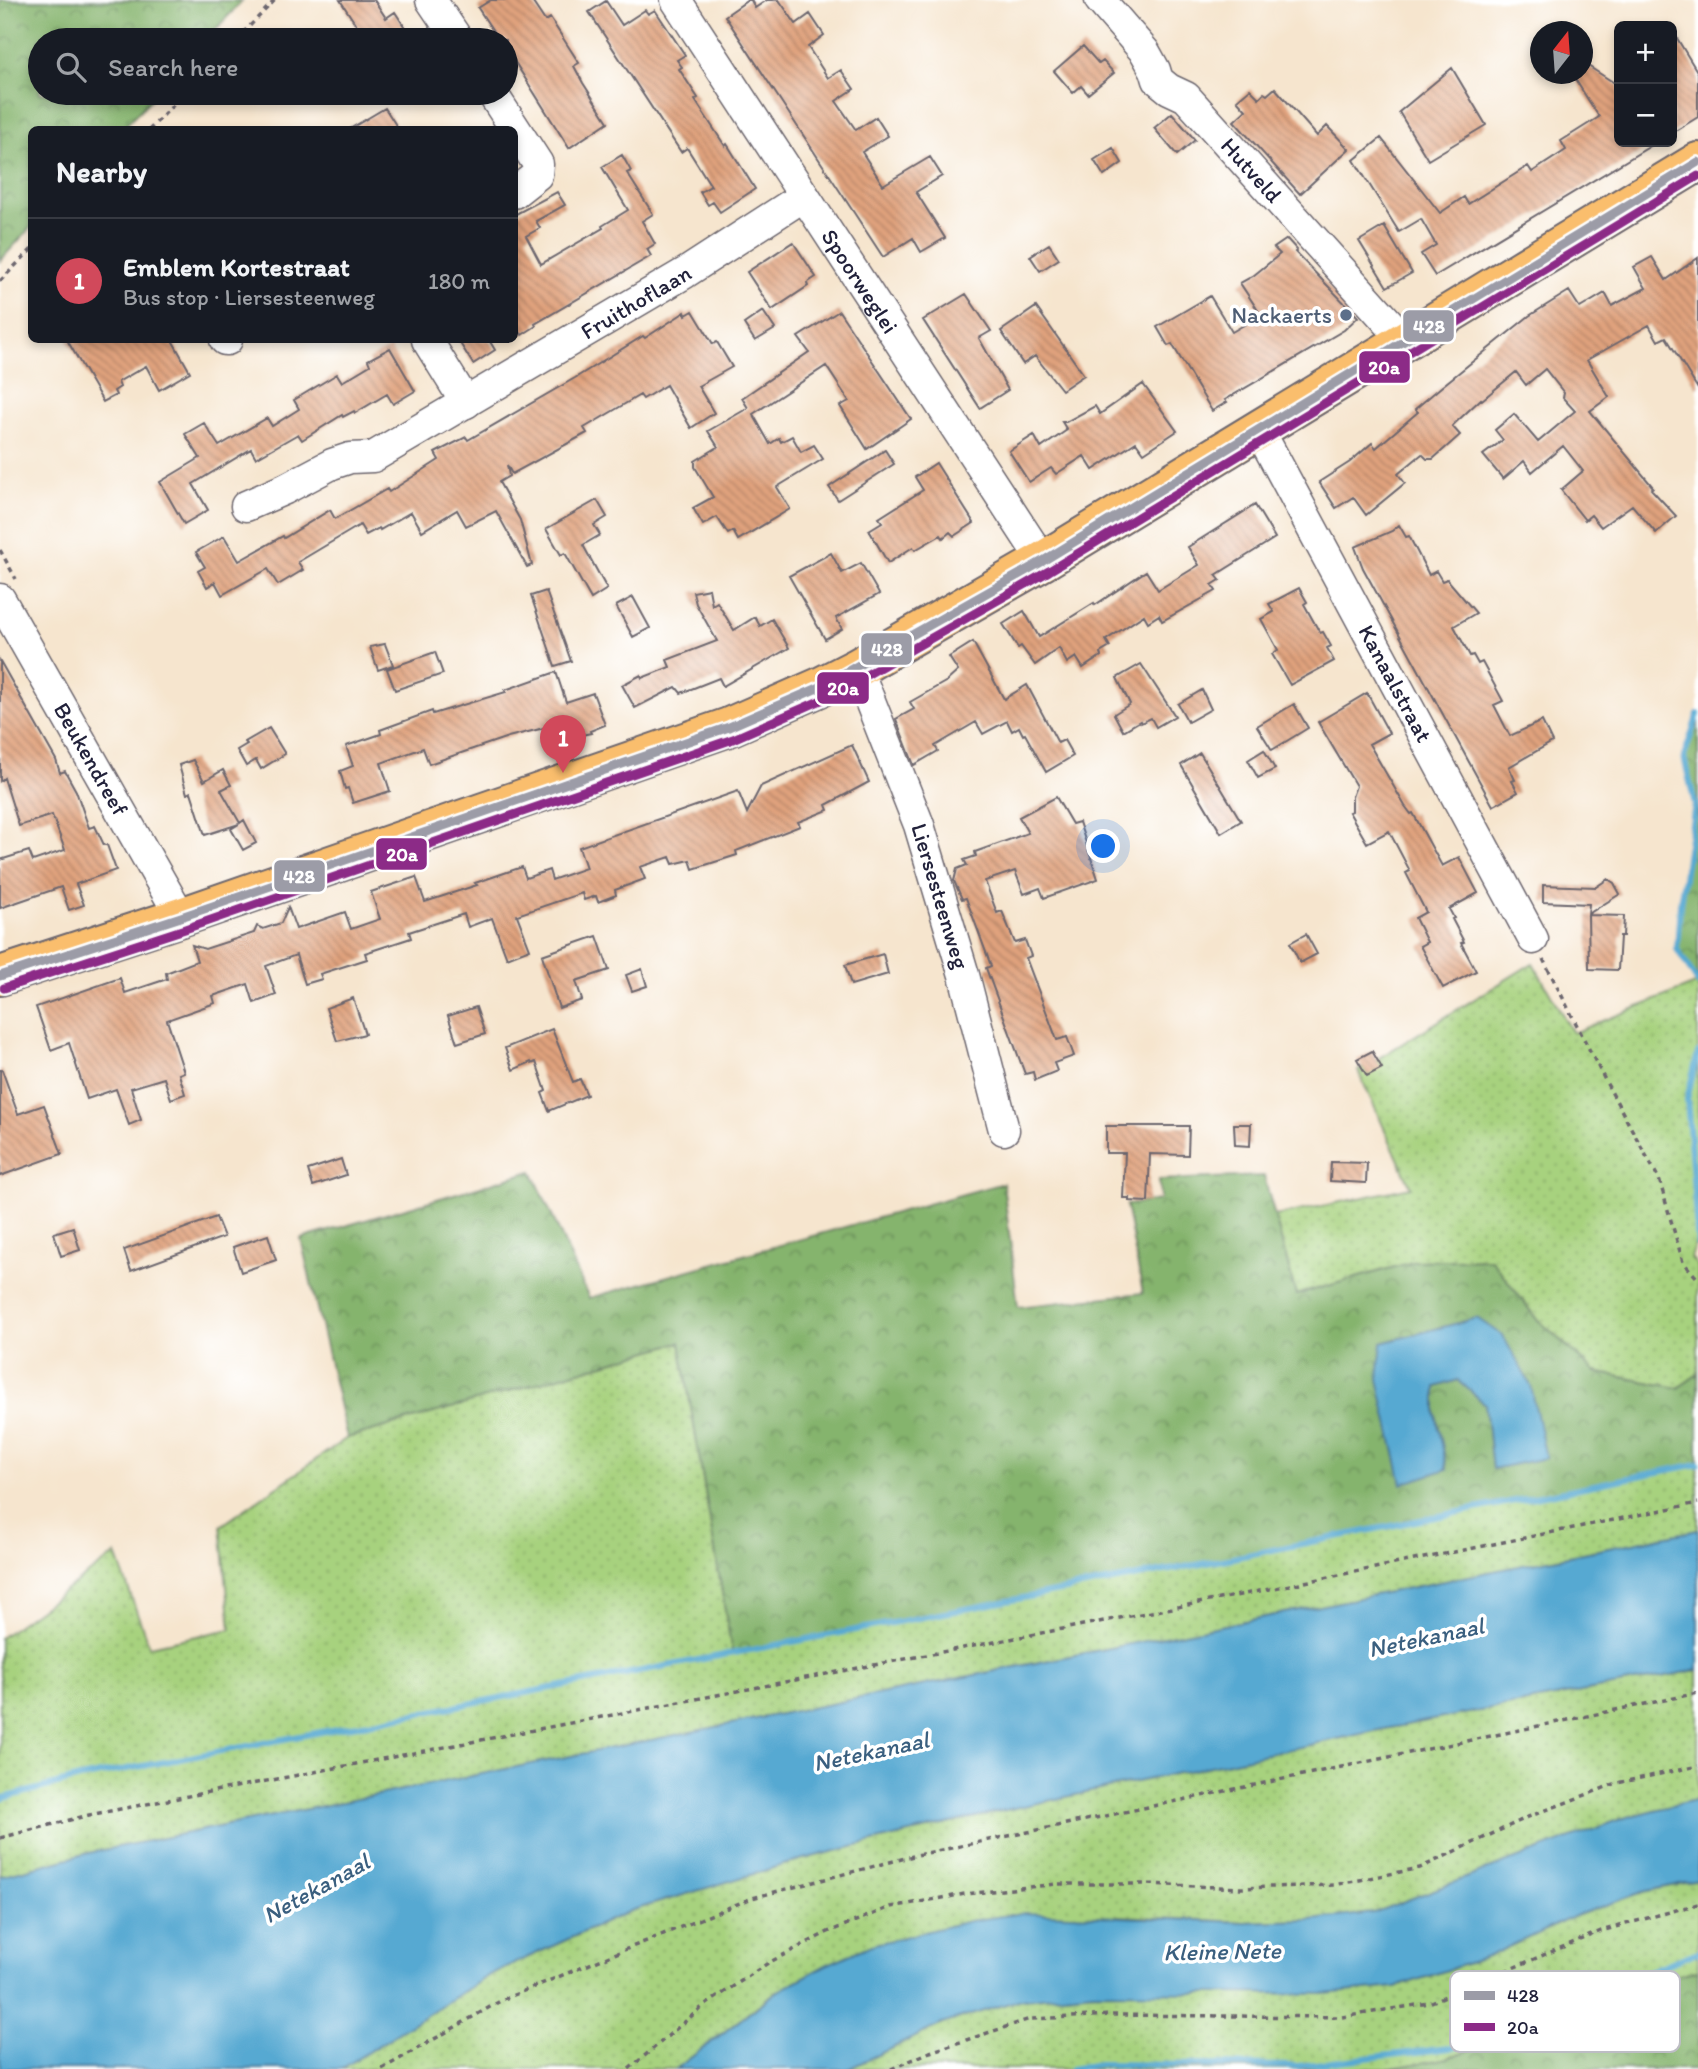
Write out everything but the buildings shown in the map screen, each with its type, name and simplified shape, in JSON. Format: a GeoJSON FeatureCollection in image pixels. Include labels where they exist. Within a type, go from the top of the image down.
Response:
{"type":"FeatureCollection","features":[{"type":"Feature","properties":{"kind":"main road"},"geometry":{"type":"LineString","coordinates":[[0,976],[181,917],[639,748],[729,727],[820,687],[1043,561],[1698,162]]}},
{"type":"Feature","properties":{"kind":"street"},"geometry":{"type":"LineString","coordinates":[[431,0],[450,28]]}},
{"type":"Feature","properties":{"kind":"street","name":"Spoorweglei"},"geometry":{"type":"LineString","coordinates":[[676,0],[1043,561]]}},
{"type":"Feature","properties":{"kind":"street","name":"Hutveld"},"geometry":{"type":"LineString","coordinates":[[1100,0],[1144,52],[1158,80],[1186,97],[1405,341]]}},
{"type":"Feature","properties":{"kind":"street"},"geometry":{"type":"LineString","coordinates":[[500,105],[513,126]]}},
{"type":"Feature","properties":{"kind":"street"},"geometry":{"type":"LineString","coordinates":[[518,133],[538,164],[537,175],[518,190]]}},
{"type":"Feature","properties":{"kind":"street","name":"Fruithoflaan"},"geometry":{"type":"LineString","coordinates":[[246,506],[349,457],[373,457],[685,273],[804,197]]}},
{"type":"Feature","properties":{"kind":"street"},"geometry":{"type":"LineString","coordinates":[[429,343],[466,403]]}},
{"type":"Feature","properties":{"kind":"street","name":"Kanaalstraat"},"geometry":{"type":"LineString","coordinates":[[1258,428],[1532,939]]}},
{"type":"Feature","properties":{"kind":"street","name":"Beukendreef"},"geometry":{"type":"LineString","coordinates":[[0,599],[181,917]]}},
{"type":"Feature","properties":{"kind":"street","name":"Liersesteenweg"},"geometry":{"type":"LineString","coordinates":[[857,668],[919,825],[964,975],[1004,1130]]}},
{"type":"Feature","properties":{"kind":"path"},"geometry":{"type":"LineString","coordinates":[[248,28],[275,0]]}},
{"type":"Feature","properties":{"kind":"path"},"geometry":{"type":"LineString","coordinates":[[153,126],[173,105]]}},
{"type":"Feature","properties":{"kind":"path"},"geometry":{"type":"LineString","coordinates":[[0,281],[28,253]]}},
{"type":"Feature","properties":{"kind":"path"},"geometry":{"type":"LineString","coordinates":[[1532,939],[1659,1179],[1684,1262],[1698,1279]]}},
{"type":"Feature","properties":{"kind":"path"},"geometry":{"type":"LineString","coordinates":[[0,1838],[116,1810],[1234,1596],[1698,1503]]}},
{"type":"Feature","properties":{"kind":"path"},"geometry":{"type":"LineString","coordinates":[[382,2069],[504,1998],[752,1898],[916,1855],[1698,1693]]}},
{"type":"Feature","properties":{"kind":"path"},"geometry":{"type":"LineString","coordinates":[[629,2069],[701,2008],[768,1963],[828,1932],[891,1907],[965,1894],[1057,1884],[1241,1888],[1334,1885],[1420,1868],[1528,1818],[1617,1783],[1698,1766]]}},
{"type":"Feature","properties":{"kind":"path"},"geometry":{"type":"LineString","coordinates":[[1505,1971],[1601,1931],[1698,1904]]}},
{"type":"Feature","properties":{"kind":"path"},"geometry":{"type":"LineString","coordinates":[[891,2069],[930,2052],[1030,2018],[1114,2015],[1342,2017],[1429,2003],[1450,1994]]}},
{"type":"Feature","properties":{"kind":"green space"},"geometry":{"type":"Polygon","coordinates":[[[0,0],[242,1],[217,28],[28,28],[28,105],[145,105],[125,126],[28,126],[28,230],[0,261],[0,0]]]}},
{"type":"Feature","properties":{"kind":"green space"},"geometry":{"type":"Polygon","coordinates":[[[1698,714],[1698,983],[1677,949],[1680,905],[1695,804],[1684,757],[1698,714]]]}},
{"type":"Feature","properties":{"kind":"green space"},"geometry":{"type":"Polygon","coordinates":[[[1533,963],[1573,1033],[1698,983],[1698,1234],[1691,1258],[1698,1266],[1698,1374],[1678,1388],[1595,1372],[1535,1317],[1491,1259],[1416,1261],[1296,1295],[1275,1216],[1411,1187],[1358,1071],[1533,963]]]}},
{"type":"Feature","properties":{"kind":"green space"},"geometry":{"type":"Polygon","coordinates":[[[532,1171],[589,1298],[1003,1183],[1018,1307],[1143,1293],[1126,1205],[1160,1200],[1159,1180],[1264,1176],[1296,1295],[1416,1261],[1491,1259],[1535,1317],[1595,1372],[1678,1388],[1698,1374],[1698,1464],[1356,1533],[732,1652],[680,1342],[347,1438],[301,1239],[532,1171]],[[1477,1318],[1382,1343],[1447,1469],[1436,1414],[1436,1387],[1458,1380],[1485,1404],[1492,1468],[1477,1318]]]}},
{"type":"Feature","properties":{"kind":"green space"},"geometry":{"type":"Polygon","coordinates":[[[680,1342],[732,1652],[1227,1559],[1698,1464],[1698,1530],[93,1852],[0,1876],[0,1638],[116,1554],[149,1646],[231,1629],[221,1526],[347,1438],[680,1342]]]}},
{"type":"Feature","properties":{"kind":"green space"},"geometry":{"type":"Polygon","coordinates":[[[1698,1670],[1698,1799],[1624,1818],[1373,1913],[1311,1920],[1244,1922],[1119,1916],[777,1991],[676,2069],[341,2069],[491,1974],[630,1911],[803,1859],[996,1812],[1379,1730],[1698,1670]]]}},
{"type":"Feature","properties":{"kind":"green space"},"geometry":{"type":"Polygon","coordinates":[[[1698,1880],[1698,1970],[1680,1975],[1680,1971],[1450,1971],[1450,2052],[1463,2052],[1448,2058],[1387,2069],[848,2069],[942,2024],[1022,1999],[1094,1992],[1396,1987],[1487,1957],[1577,1915],[1643,1892],[1698,1880]]]}},
{"type":"Feature","properties":{"kind":"green space"},"geometry":{"type":"Polygon","coordinates":[[[1698,1970],[1698,2069],[1387,2069],[1448,2058],[1463,2052],[1680,2052],[1680,1975],[1698,1970]]]}},
{"type":"Feature","properties":{"kind":"water"},"geometry":{"type":"Polygon","coordinates":[[[1477,1318],[1503,1336],[1531,1386],[1546,1458],[1492,1469],[1485,1404],[1458,1380],[1436,1387],[1436,1414],[1447,1469],[1402,1484],[1378,1379],[1382,1343],[1477,1318]]]}},
{"type":"Feature","properties":{"kind":"water","name":"Netekanaal"},"geometry":{"type":"Polygon","coordinates":[[[1698,1530],[1698,1670],[1379,1730],[996,1812],[803,1859],[630,1911],[491,1974],[341,2069],[0,2069],[0,1876],[93,1852],[1698,1530]]]}},
{"type":"Feature","properties":{"kind":"water","name":"Kleine Nete"},"geometry":{"type":"Polygon","coordinates":[[[1698,1799],[1698,1880],[1643,1892],[1577,1915],[1487,1957],[1396,1987],[1324,1994],[1094,1992],[1022,1999],[942,2024],[848,2069],[676,2069],[778,1991],[871,1945],[969,1921],[1022,1913],[1244,1922],[1311,1920],[1373,1913],[1624,1818],[1698,1799]]]}},
{"type":"Feature","properties":{"kind":"waterway"},"geometry":{"type":"LineString","coordinates":[[1698,714],[1684,757],[1695,804],[1680,905],[1677,949],[1698,983]]}},
{"type":"Feature","properties":{"kind":"waterway"},"geometry":{"type":"LineString","coordinates":[[1698,1053],[1687,1099],[1698,1244]]}},
{"type":"Feature","properties":{"kind":"waterway"},"geometry":{"type":"LineString","coordinates":[[0,1799],[80,1778],[1227,1559],[1698,1464]]}},
{"type":"Feature","properties":{"kind":"waterway"},"geometry":{"type":"LineString","coordinates":[[1649,1971],[1698,1952]]}},
{"type":"Feature","properties":{"kind":"waterway"},"geometry":{"type":"LineString","coordinates":[[1071,2069],[1099,2064],[1298,2066],[1450,2048]]}},
{"type":"Feature","properties":{"kind":"transit line","name":"428"},"geometry":{"type":"LineString","coordinates":[[0,976],[181,917],[729,727],[820,687],[1043,561],[1698,162]]}},
{"type":"Feature","properties":{"kind":"transit line","name":"20a"},"geometry":{"type":"LineString","coordinates":[[4,988],[185,929],[733,739],[826,698],[1049,571],[1698,176]]}},
{"type":"Feature","properties":{"kind":"place","name":"Nackaerts"},"geometry":{"type":"Point","coordinates":[1346,315]}},
{"type":"Feature","properties":{"kind":"place","name":"Emblem Kortestraat"},"geometry":{"type":"Point","coordinates":[563,773]}}]}
